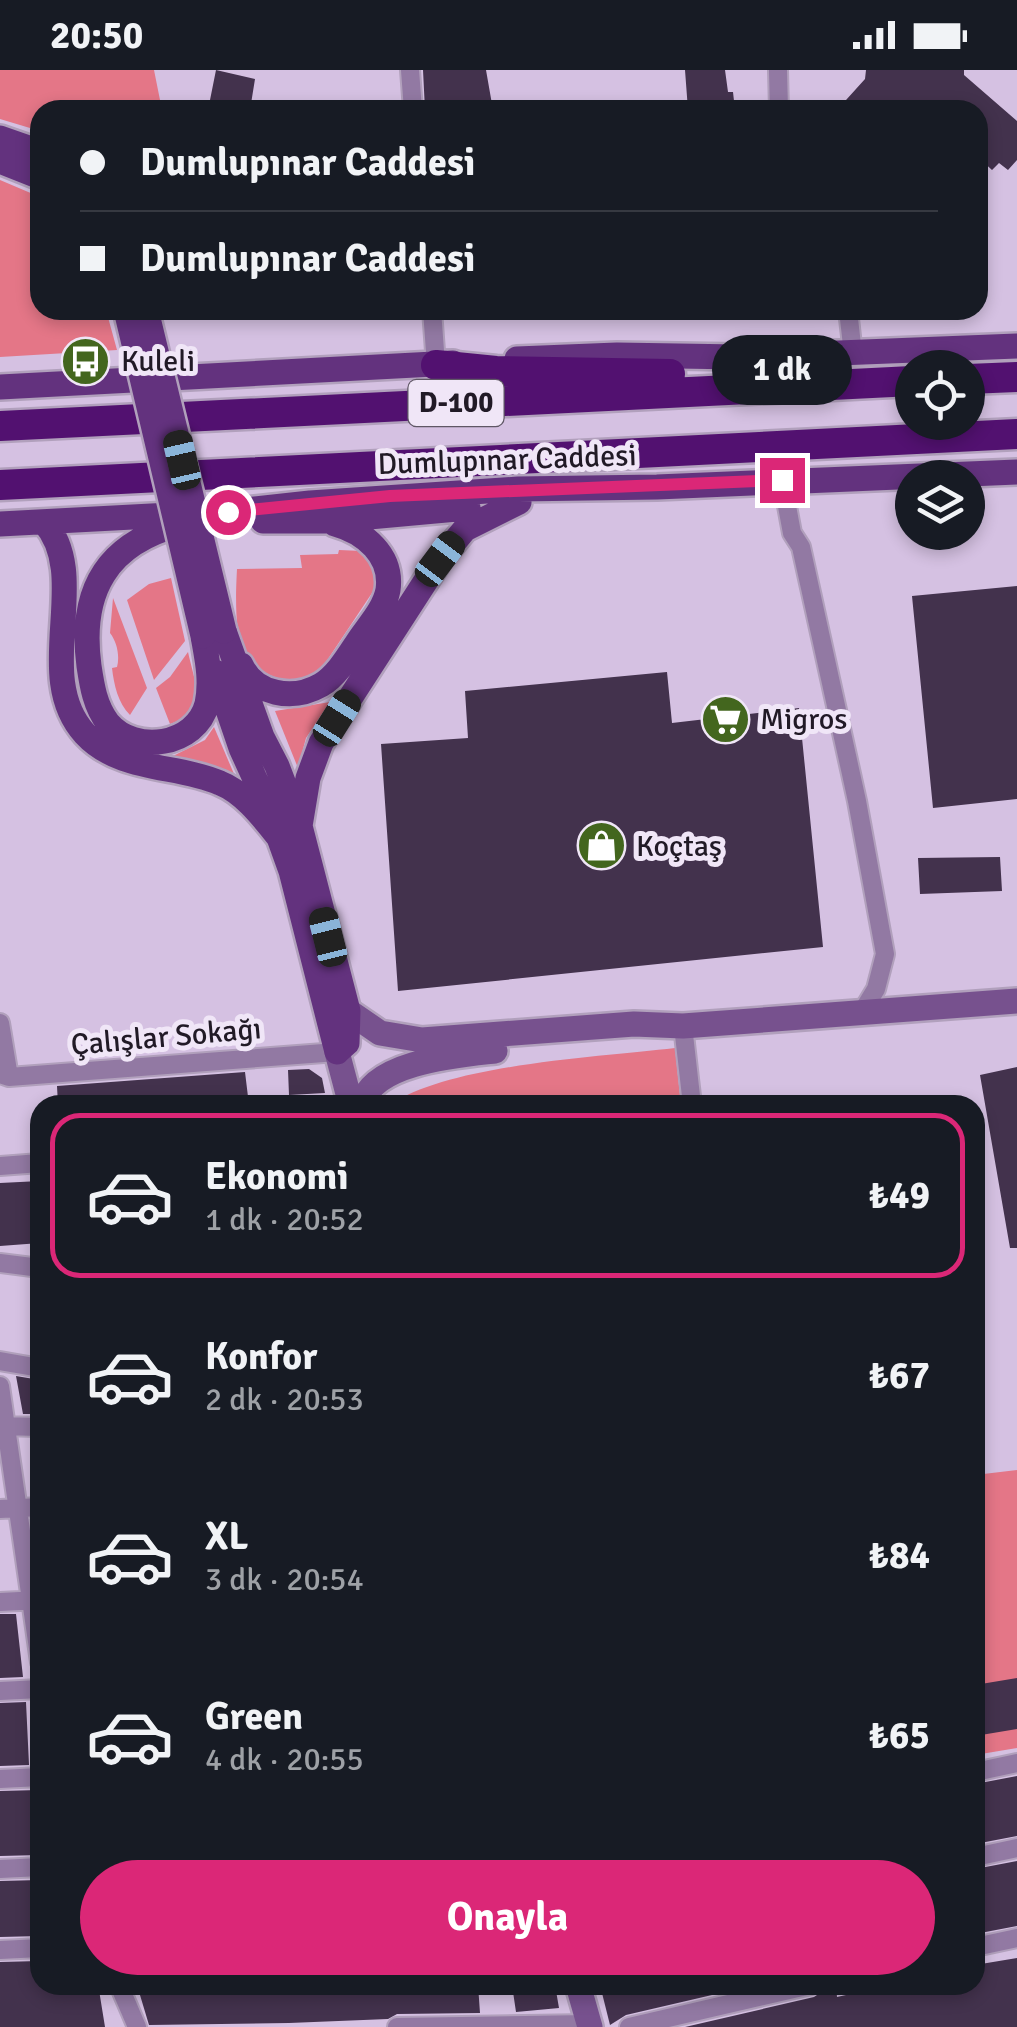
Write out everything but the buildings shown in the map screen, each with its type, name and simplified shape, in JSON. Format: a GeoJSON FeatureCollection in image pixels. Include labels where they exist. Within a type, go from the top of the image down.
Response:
{"type":"FeatureCollection","features":[{"type":"Feature","properties":{"kind":"highway"},"geometry":{"type":"LineString","coordinates":[[436,364],[496,370],[864,374],[895,378]]}},
{"type":"Feature","properties":{"kind":"highway"},"geometry":{"type":"LineString","coordinates":[[985,378],[1017,377]]}},
{"type":"Feature","properties":{"kind":"highway","name":"D-100"},"geometry":{"type":"LineString","coordinates":[[0,426],[895,381]]}},
{"type":"Feature","properties":{"kind":"highway","name":"D-100"},"geometry":{"type":"LineString","coordinates":[[0,484],[1017,434]]}},
{"type":"Feature","properties":{"kind":"highway"},"geometry":{"type":"LineString","coordinates":[[0,501],[144,488],[206,476]]}},
{"type":"Feature","properties":{"kind":"main road"},"geometry":{"type":"LineString","coordinates":[[0,138],[30,148]]}},
{"type":"Feature","properties":{"kind":"main road"},"geometry":{"type":"LineString","coordinates":[[0,161],[30,173]]}},
{"type":"Feature","properties":{"kind":"main road"},"geometry":{"type":"LineString","coordinates":[[129,320],[214,634],[277,766],[348,1095]]}},
{"type":"Feature","properties":{"kind":"main road"},"geometry":{"type":"LineString","coordinates":[[148,320],[214,634],[211,683],[200,719],[187,732],[171,741],[154,743],[122,734],[107,722],[93,690],[87,650],[90,607],[105,568],[141,537],[228,512],[269,522],[325,521],[656,487]]}},
{"type":"Feature","properties":{"kind":"main road"},"geometry":{"type":"LineString","coordinates":[[0,384],[616,355],[739,357],[1017,346]]}},
{"type":"Feature","properties":{"kind":"main road","name":"Dumlupınar Caddesi"},"geometry":{"type":"LineString","coordinates":[[0,524],[228,512],[390,496],[1017,472]]}},
{"type":"Feature","properties":{"kind":"main road"},"geometry":{"type":"LineString","coordinates":[[337,1052],[348,1043],[348,1011],[290,833],[308,778],[321,743],[440,559],[465,529],[520,502]]}},
{"type":"Feature","properties":{"kind":"main road"},"geometry":{"type":"LineString","coordinates":[[214,634],[245,674],[270,691],[287,694],[319,686],[329,679],[376,616],[388,588],[382,556],[372,544],[352,528],[325,521]]}},
{"type":"Feature","properties":{"kind":"main road"},"geometry":{"type":"LineString","coordinates":[[44,522],[56,536],[64,567],[61,664],[65,692],[84,732],[122,758],[223,784],[290,833]]}},
{"type":"Feature","properties":{"kind":"main road"},"geometry":{"type":"LineString","coordinates":[[348,1011],[380,1033],[422,1040],[634,1024],[683,1026],[1017,1000]]}},
{"type":"Feature","properties":{"kind":"main road"},"geometry":{"type":"LineString","coordinates":[[364,1095],[388,1074],[430,1061],[652,1036],[683,1026]]}},
{"type":"Feature","properties":{"kind":"main road"},"geometry":{"type":"LineString","coordinates":[[581,1995],[590,2026]]}},
{"type":"Feature","properties":{"kind":"street"},"geometry":{"type":"LineString","coordinates":[[410,70],[413,100]]}},
{"type":"Feature","properties":{"kind":"street"},"geometry":{"type":"LineString","coordinates":[[778,70],[779,100]]}},
{"type":"Feature","properties":{"kind":"street"},"geometry":{"type":"LineString","coordinates":[[433,320],[436,364]]}},
{"type":"Feature","properties":{"kind":"street"},"geometry":{"type":"LineString","coordinates":[[849,320],[853,354]]}},
{"type":"Feature","properties":{"kind":"street"},"geometry":{"type":"LineString","coordinates":[[782,480],[792,534],[801,547],[836,698],[885,954],[876,989],[862,1012]]}},
{"type":"Feature","properties":{"kind":"street"},"geometry":{"type":"LineString","coordinates":[[0,1023],[4,1076]]}},
{"type":"Feature","properties":{"kind":"street"},"geometry":{"type":"LineString","coordinates":[[683,1026],[691,1095]]}},
{"type":"Feature","properties":{"kind":"street","name":"Çalışlar Sokağı"},"geometry":{"type":"LineString","coordinates":[[4,1076],[337,1052]]}},
{"type":"Feature","properties":{"kind":"street"},"geometry":{"type":"LineString","coordinates":[[0,1166],[30,1164]]}},
{"type":"Feature","properties":{"kind":"street"},"geometry":{"type":"LineString","coordinates":[[0,1263],[30,1266]]}},
{"type":"Feature","properties":{"kind":"street"},"geometry":{"type":"LineString","coordinates":[[0,1360],[30,1366]]}},
{"type":"Feature","properties":{"kind":"street"},"geometry":{"type":"LineString","coordinates":[[0,1386],[9,1508],[30,1580]]}},
{"type":"Feature","properties":{"kind":"street"},"geometry":{"type":"LineString","coordinates":[[3,1426],[30,1427]]}},
{"type":"Feature","properties":{"kind":"street"},"geometry":{"type":"LineString","coordinates":[[0,1602],[30,1600]]}},
{"type":"Feature","properties":{"kind":"street"},"geometry":{"type":"LineString","coordinates":[[0,1691],[30,1690]]}},
{"type":"Feature","properties":{"kind":"street"},"geometry":{"type":"LineString","coordinates":[[985,1770],[1017,1763]]}},
{"type":"Feature","properties":{"kind":"street"},"geometry":{"type":"LineString","coordinates":[[0,1778],[30,1777]]}},
{"type":"Feature","properties":{"kind":"street"},"geometry":{"type":"LineString","coordinates":[[985,1855],[1017,1848]]}},
{"type":"Feature","properties":{"kind":"street"},"geometry":{"type":"LineString","coordinates":[[0,1869],[30,1868]]}},
{"type":"Feature","properties":{"kind":"street"},"geometry":{"type":"LineString","coordinates":[[985,1945],[1017,1938]]}},
{"type":"Feature","properties":{"kind":"street"},"geometry":{"type":"LineString","coordinates":[[0,1950],[30,1948]]}},
{"type":"Feature","properties":{"kind":"street"},"geometry":{"type":"LineString","coordinates":[[123,1995],[138,2027]]}},
{"type":"Feature","properties":{"kind":"street"},"geometry":{"type":"LineString","coordinates":[[629,2027],[768,1995]]}},
{"type":"Feature","properties":{"kind":"street"},"geometry":{"type":"LineString","coordinates":[[396,2027],[590,2026]]}},
{"type":"Feature","properties":{"kind":"shaded area"},"geometry":{"type":"Polygon","coordinates":[[[0,70],[154,70],[160,100],[30,100],[30,128],[0,119],[0,70]]]}},
{"type":"Feature","properties":{"kind":"shaded area"},"geometry":{"type":"Polygon","coordinates":[[[0,180],[30,193],[30,320],[109,320],[117,350],[0,357],[0,180]]]}},
{"type":"Feature","properties":{"kind":"shaded area"},"geometry":{"type":"Polygon","coordinates":[[[339,550],[362,551],[375,574],[374,590],[318,674],[286,680],[266,673],[249,658],[240,641],[237,569],[302,568],[300,555],[338,554],[339,550]]]}},
{"type":"Feature","properties":{"kind":"shaded area"},"geometry":{"type":"Polygon","coordinates":[[[171,578],[185,641],[154,680],[127,600],[149,584],[171,578]]]}},
{"type":"Feature","properties":{"kind":"shaded area"},"geometry":{"type":"Polygon","coordinates":[[[113,598],[147,688],[130,715],[115,687],[112,668],[117,667],[118,658],[110,633],[113,598]]]}},
{"type":"Feature","properties":{"kind":"shaded area"},"geometry":{"type":"Polygon","coordinates":[[[188,652],[196,685],[195,704],[190,712],[170,724],[156,688],[170,677],[188,652]]]}},
{"type":"Feature","properties":{"kind":"shaded area"},"geometry":{"type":"Polygon","coordinates":[[[330,702],[306,738],[298,768],[275,711],[330,702]]]}},
{"type":"Feature","properties":{"kind":"shaded area"},"geometry":{"type":"Polygon","coordinates":[[[214,727],[234,774],[169,758],[205,740],[214,727]]]}},
{"type":"Feature","properties":{"kind":"shaded area"},"geometry":{"type":"Polygon","coordinates":[[[675,1048],[680,1095],[409,1095],[486,1071],[675,1048]]]}},
{"type":"Feature","properties":{"kind":"shaded area"},"geometry":{"type":"Polygon","coordinates":[[[1017,1470],[1017,1748],[985,1753],[985,1474],[1017,1470]]]}},
{"type":"Feature","properties":{"kind":"place","name":"Kuleli"},"geometry":{"type":"Point","coordinates":[86,361]}},
{"type":"Feature","properties":{"kind":"place","name":"Migros"},"geometry":{"type":"Point","coordinates":[725,719]}},
{"type":"Feature","properties":{"kind":"place","name":"Koçtaş"},"geometry":{"type":"Point","coordinates":[601,846]}},
{"type":"Feature","properties":{"kind":"route"},"geometry":{"type":"LineString","coordinates":[[228,512],[390,496],[782,480]]}}]}
